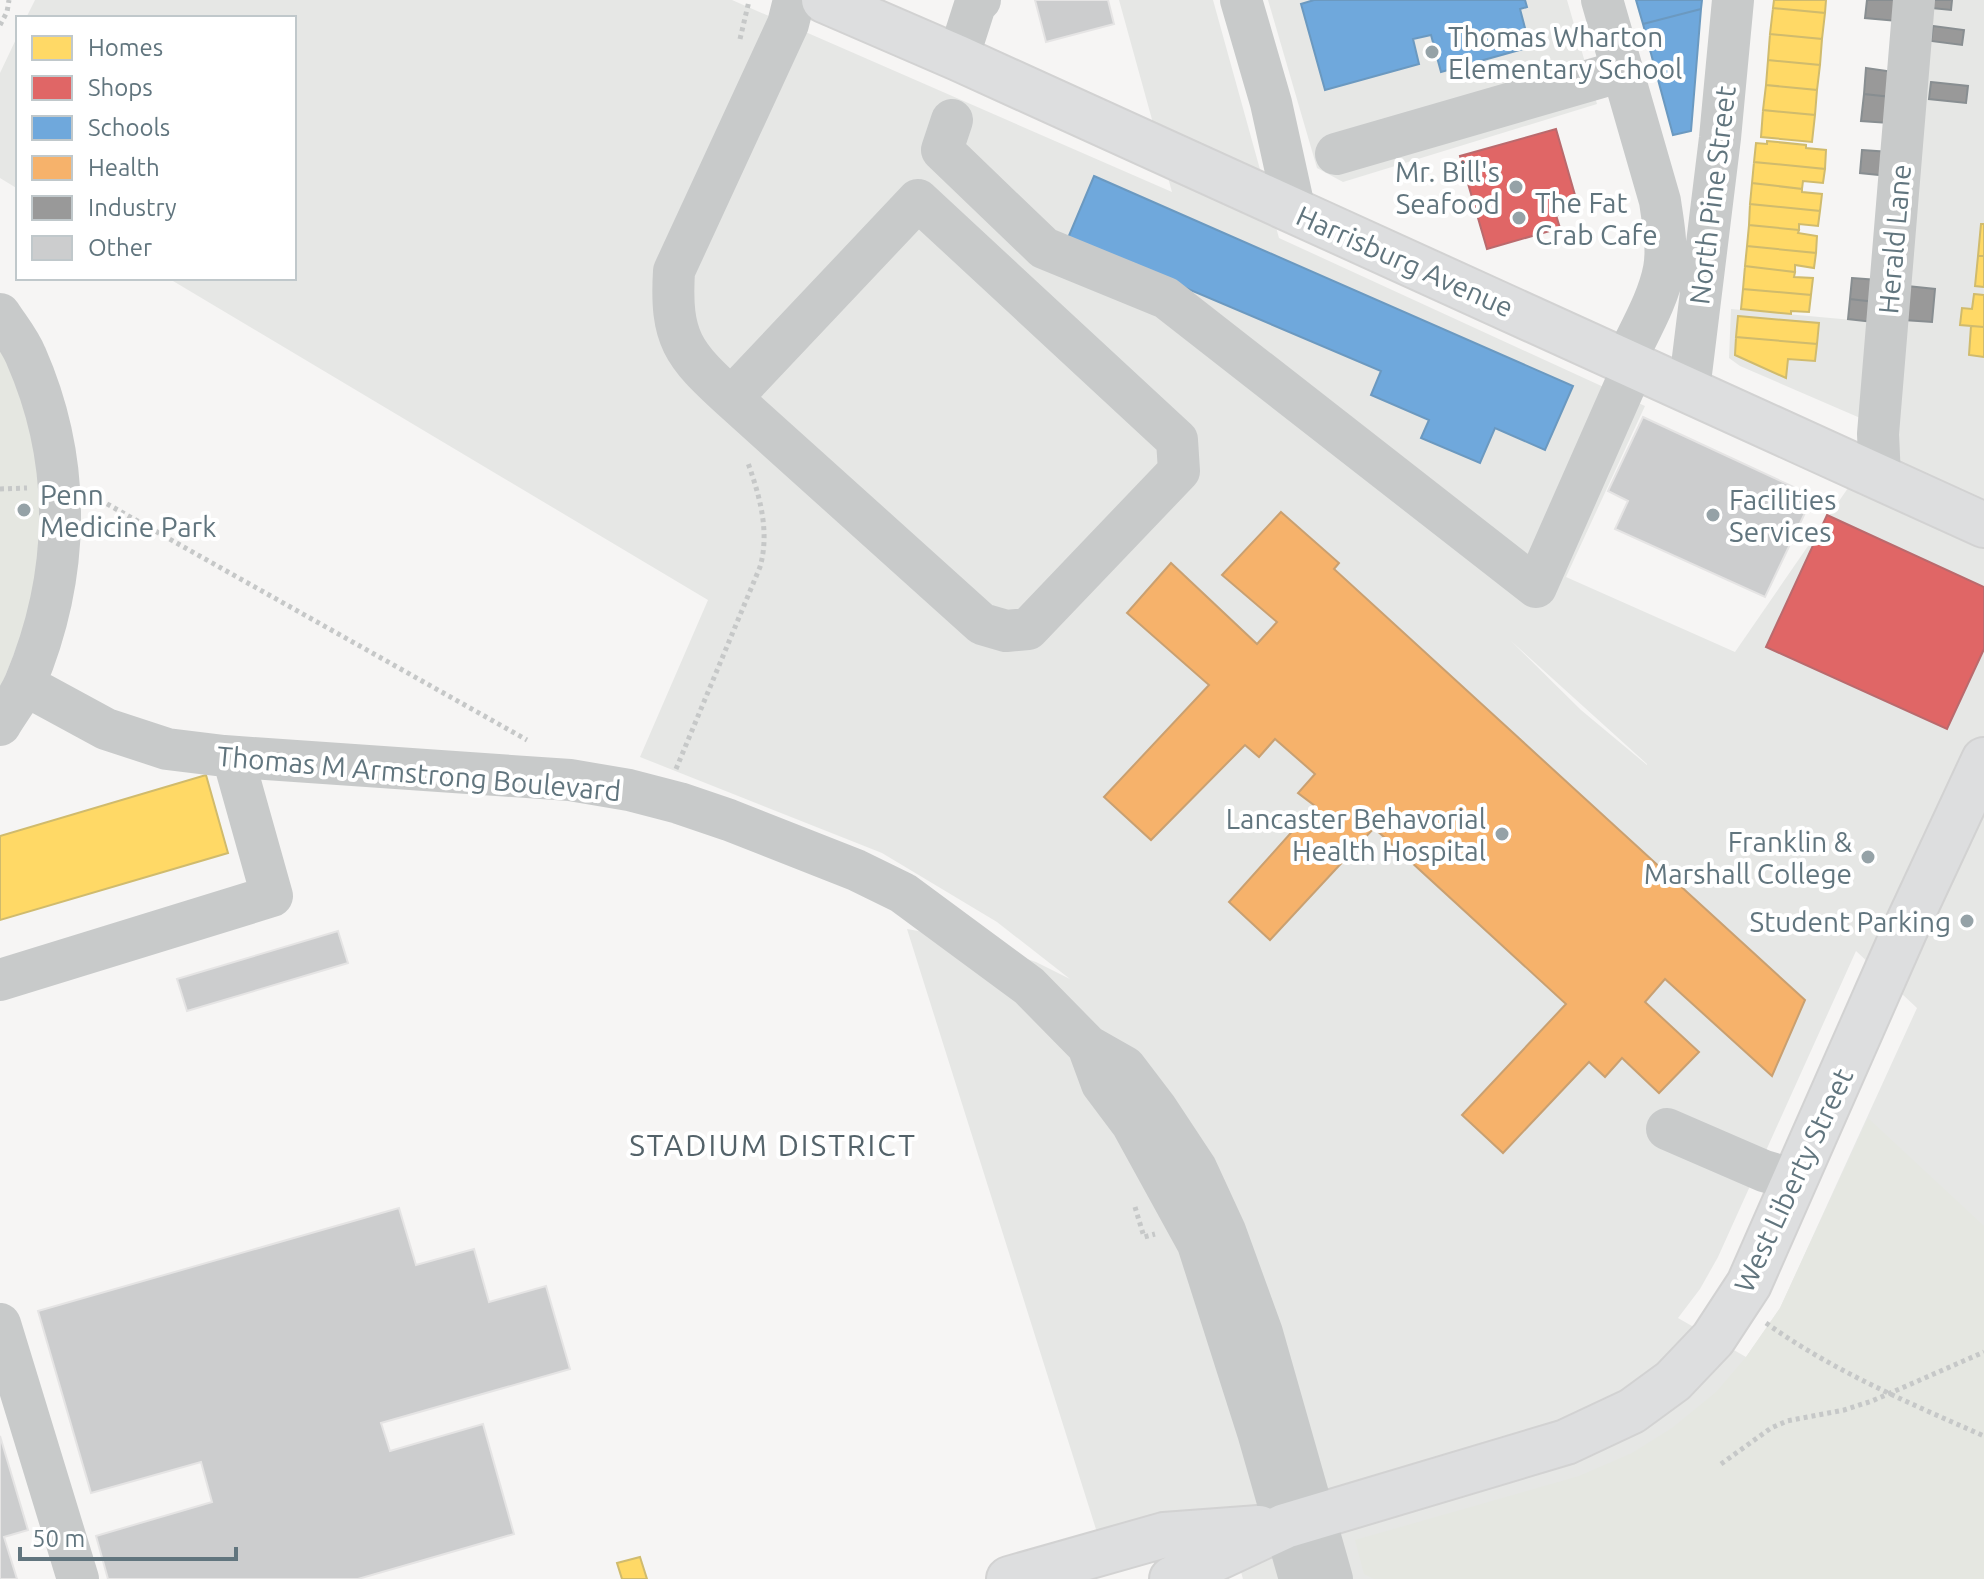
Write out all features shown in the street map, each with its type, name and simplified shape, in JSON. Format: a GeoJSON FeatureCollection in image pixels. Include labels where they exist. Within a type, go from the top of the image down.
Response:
{"type":"FeatureCollection","features":[{"type":"Feature","properties":{"kind":"main road","name":"Harrisburg Avenue"},"geometry":{"type":"LineString","coordinates":[[824,0],[958,58],[1984,525]]}},
{"type":"Feature","properties":{"kind":"main road","name":"West Liberty Street"},"geometry":{"type":"LineString","coordinates":[[1172,1579],[1299,1522],[1566,1442],[1632,1411],[1673,1381],[1713,1339],[1749,1284],[1904,932],[1984,760]]}},
{"type":"Feature","properties":{"kind":"main road","name":"West Liberty Street"},"geometry":{"type":"LineString","coordinates":[[1009,1579],[1164,1535],[1299,1522]]}},
{"type":"Feature","properties":{"kind":"street"},"geometry":{"type":"LineString","coordinates":[[731,398],[918,200],[1177,440],[1179,471],[1028,629],[1006,631],[982,624],[731,398],[695,365],[679,338],[672,303],[674,271],[788,24],[794,0]]}},
{"type":"Feature","properties":{"kind":"street"},"geometry":{"type":"LineString","coordinates":[[958,58],[975,5],[980,0]]}},
{"type":"Feature","properties":{"kind":"street"},"geometry":{"type":"LineString","coordinates":[[1241,0],[1271,103],[1295,212]]}},
{"type":"Feature","properties":{"kind":"street"},"geometry":{"type":"LineString","coordinates":[[952,120],[942,150],[1044,248],[1166,298],[1536,587],[1664,270],[1665,235],[1660,201],[1602,0]]}},
{"type":"Feature","properties":{"kind":"street","name":"North Pine Street"},"geometry":{"type":"LineString","coordinates":[[1689,390],[1733,0]]}},
{"type":"Feature","properties":{"kind":"street","name":"Herald Lane"},"geometry":{"type":"LineString","coordinates":[[1880,477],[1878,434],[1914,0]]}},
{"type":"Feature","properties":{"kind":"street"},"geometry":{"type":"LineString","coordinates":[[1336,154],[1622,71]]}},
{"type":"Feature","properties":{"kind":"street"},"geometry":{"type":"LineString","coordinates":[[1660,201],[1713,196]]}},
{"type":"Feature","properties":{"kind":"street"},"geometry":{"type":"LineString","coordinates":[[0,314],[25,353],[43,400],[57,455],[62,513],[58,567],[46,621],[25,685],[0,725]]}},
{"type":"Feature","properties":{"kind":"street","name":"Thomas M Armstrong Boulevard"},"geometry":{"type":"LineString","coordinates":[[25,685],[106,729],[167,749],[233,757],[570,780],[641,793],[716,815],[856,870],[903,893],[1029,986],[1088,1046],[1102,1084],[1132,1124],[1198,1244],[1258,1432],[1299,1522],[1332,1579]]}},
{"type":"Feature","properties":{"kind":"street"},"geometry":{"type":"LineString","coordinates":[[0,980],[272,896],[233,757]]}},
{"type":"Feature","properties":{"kind":"street"},"geometry":{"type":"LineString","coordinates":[[1667,1129],[1764,1171],[1795,1180]]}},
{"type":"Feature","properties":{"kind":"street"},"geometry":{"type":"LineString","coordinates":[[1,1324],[78,1579]]}},
{"type":"Feature","properties":{"kind":"street","name":"Thomas M Armstrong Boulevard"},"geometry":{"type":"LineString","coordinates":[[1299,1522],[1300,1579]]}},
{"type":"Feature","properties":{"kind":"path"},"geometry":{"type":"LineString","coordinates":[[0,25],[9,0]]}},
{"type":"Feature","properties":{"kind":"path"},"geometry":{"type":"LineString","coordinates":[[59,477],[535,745]]}},
{"type":"Feature","properties":{"kind":"path"},"geometry":{"type":"LineString","coordinates":[[1132,1195],[1144,1237],[1166,1233]]}},
{"type":"Feature","properties":{"kind":"path"},"geometry":{"type":"LineString","coordinates":[[1766,1323],[1802,1349],[1889,1394],[1984,1436]]}},
{"type":"Feature","properties":{"kind":"path"},"geometry":{"type":"LineString","coordinates":[[1721,1464],[1771,1428],[1787,1421],[1844,1410],[1889,1394],[1984,1352]]}},
{"type":"Feature","properties":{"kind":"shaded area"},"geometry":{"type":"Polygon","coordinates":[[[35,0],[732,0],[1172,192],[1119,0],[1213,0],[1279,238],[1645,406],[1566,577],[1735,652],[1888,430],[1740,366],[1729,358],[1731,309],[1897,324],[1922,0],[1984,0],[1984,1579],[1243,1579],[1223,1509],[1100,1542],[907,929],[997,949],[1036,962],[1070,979],[997,922],[882,853],[640,757],[708,600],[171,280],[296,280],[296,16],[27,16],[35,0]],[[1511,641],[1581,710],[1647,764],[1511,641]],[[1856,951],[1718,1257],[1700,1289],[1678,1318],[1746,1357],[1780,1308],[1917,1008],[1856,951]]]}},
{"type":"Feature","properties":{"kind":"shaded area","name":"Thomas Wharton Elementary School"},"geometry":{"type":"Polygon","coordinates":[[[1268,0],[1567,0],[1597,104],[1343,182],[1317,168],[1268,0]]]}},
{"type":"Feature","properties":{"kind":"shaded area"},"geometry":{"type":"Polygon","coordinates":[[[16,39],[16,188],[0,178],[0,73],[16,39]]]}},
{"type":"Feature","properties":{"kind":"shaded area","name":"Penn Medicine Park"},"geometry":{"type":"Polygon","coordinates":[[[0,331],[42,447],[42,584],[0,689],[0,331]]]}},
{"type":"Feature","properties":{"kind":"shaded area"},"geometry":{"type":"Polygon","coordinates":[[[1868,1118],[1984,1226],[1984,1579],[1374,1579],[1364,1574],[1355,1540],[1579,1476],[1632,1453],[1672,1428],[1716,1392],[1746,1357],[1780,1308],[1868,1118]]]}},
{"type":"Feature","properties":{"kind":"building: Homes"},"geometry":{"type":"Polygon","coordinates":[[[1774,0],[1826,0],[1825,13],[1773,8],[1774,0]]]}},
{"type":"Feature","properties":{"kind":"building: Homes"},"geometry":{"type":"Polygon","coordinates":[[[1773,8],[1825,13],[1822,39],[1770,34],[1773,8]]]}},
{"type":"Feature","properties":{"kind":"building: Homes"},"geometry":{"type":"Polygon","coordinates":[[[1770,34],[1822,39],[1820,65],[1768,60],[1770,34]]]}},
{"type":"Feature","properties":{"kind":"building: Homes"},"geometry":{"type":"Polygon","coordinates":[[[1768,60],[1820,65],[1817,90],[1766,85],[1768,60]]]}},
{"type":"Feature","properties":{"kind":"building: Homes"},"geometry":{"type":"Polygon","coordinates":[[[1766,85],[1817,90],[1815,115],[1763,110],[1766,85]]]}},
{"type":"Feature","properties":{"kind":"building: Homes"},"geometry":{"type":"Polygon","coordinates":[[[1763,110],[1815,115],[1812,142],[1761,137],[1763,110]]]}},
{"type":"Feature","properties":{"kind":"building: Homes"},"geometry":{"type":"Polygon","coordinates":[[[1767,141],[1826,150],[1825,169],[1754,162],[1756,143],[1767,144],[1767,141]]]}},
{"type":"Feature","properties":{"kind":"building: Homes"},"geometry":{"type":"Polygon","coordinates":[[[1754,162],[1825,169],[1823,183],[1803,181],[1802,189],[1752,183],[1754,162]]]}},
{"type":"Feature","properties":{"kind":"building: Homes"},"geometry":{"type":"Polygon","coordinates":[[[1752,183],[1822,194],[1820,211],[1750,204],[1752,183]]]}},
{"type":"Feature","properties":{"kind":"building: Homes"},"geometry":{"type":"Polygon","coordinates":[[[1750,204],[1820,211],[1818,226],[1799,224],[1799,230],[1749,225],[1750,204]]]}},
{"type":"Feature","properties":{"kind":"building: Homes"},"geometry":{"type":"Polygon","coordinates":[[[1981,224],[1984,224],[1984,256],[1978,256],[1981,224]]]}},
{"type":"Feature","properties":{"kind":"building: Homes"},"geometry":{"type":"Polygon","coordinates":[[[1749,225],[1799,230],[1798,233],[1817,236],[1816,253],[1747,246],[1749,225]]]}},
{"type":"Feature","properties":{"kind":"building: Homes"},"geometry":{"type":"Polygon","coordinates":[[[1747,246],[1816,253],[1814,268],[1795,265],[1795,272],[1745,266],[1747,246]]]}},
{"type":"Feature","properties":{"kind":"building: Homes"},"geometry":{"type":"Polygon","coordinates":[[[1978,256],[1984,256],[1984,287],[1975,286],[1978,256]]]}},
{"type":"Feature","properties":{"kind":"building: Homes"},"geometry":{"type":"Polygon","coordinates":[[[1745,266],[1795,272],[1794,277],[1813,278],[1811,295],[1743,289],[1745,266]]]}},
{"type":"Feature","properties":{"kind":"building: Homes"},"geometry":{"type":"Polygon","coordinates":[[[1743,289],[1811,295],[1809,312],[1791,311],[1791,314],[1741,309],[1743,289]]]}},
{"type":"Feature","properties":{"kind":"building: Homes"},"geometry":{"type":"Polygon","coordinates":[[[1974,294],[1984,295],[1984,327],[1960,325],[1962,308],[1972,309],[1974,294]]]}},
{"type":"Feature","properties":{"kind":"building: Homes"},"geometry":{"type":"Polygon","coordinates":[[[1738,316],[1819,323],[1817,344],[1736,337],[1738,316]]]}},
{"type":"Feature","properties":{"kind":"building: Homes"},"geometry":{"type":"Polygon","coordinates":[[[1971,326],[1984,327],[1984,357],[1969,355],[1971,326]]]}},
{"type":"Feature","properties":{"kind":"building: Homes"},"geometry":{"type":"Polygon","coordinates":[[[1736,337],[1817,344],[1815,361],[1788,359],[1786,378],[1735,355],[1736,337]]]}},
{"type":"Feature","properties":{"kind":"building: Homes"},"geometry":{"type":"Polygon","coordinates":[[[206,775],[228,853],[0,920],[0,836],[206,775]]]}},
{"type":"Feature","properties":{"kind":"building: Homes"},"geometry":{"type":"Polygon","coordinates":[[[640,1557],[647,1579],[622,1579],[617,1563],[640,1557]]]}},
{"type":"Feature","properties":{"kind":"building: Shops"},"geometry":{"type":"Polygon","coordinates":[[[1556,129],[1579,209],[1556,215],[1560,228],[1487,249],[1460,156],[1556,129]]]}},
{"type":"Feature","properties":{"kind":"building: Shops"},"geometry":{"type":"Polygon","coordinates":[[[1827,515],[1984,587],[1984,649],[1947,729],[1766,647],[1827,515]]]}},
{"type":"Feature","properties":{"kind":"building: Schools"},"geometry":{"type":"Polygon","coordinates":[[[1314,0],[1525,0],[1527,7],[1520,9],[1530,47],[1441,72],[1431,35],[1413,39],[1419,64],[1325,90],[1301,4],[1314,0]]]}},
{"type":"Feature","properties":{"kind":"building: Schools"},"geometry":{"type":"Polygon","coordinates":[[[1636,0],[1702,0],[1701,9],[1643,24],[1636,0]]]}},
{"type":"Feature","properties":{"kind":"building: Schools"},"geometry":{"type":"Polygon","coordinates":[[[1701,9],[1691,131],[1673,135],[1643,24],[1701,9]]]}},
{"type":"Feature","properties":{"kind":"building: Schools"},"geometry":{"type":"Polygon","coordinates":[[[1094,176],[1573,386],[1545,450],[1495,428],[1480,463],[1421,438],[1429,420],[1371,395],[1381,371],[1068,238],[1094,176]]]}},
{"type":"Feature","properties":{"kind":"building: Health","name":"Lancaster Behavorial Health Hospital"},"geometry":{"type":"Polygon","coordinates":[[[1281,512],[1339,563],[1334,569],[1805,1000],[1772,1076],[1665,979],[1645,1002],[1699,1052],[1659,1093],[1622,1058],[1605,1077],[1589,1062],[1503,1153],[1462,1115],[1566,1004],[1374,828],[1270,940],[1229,902],[1315,806],[1298,793],[1315,774],[1275,739],[1259,757],[1245,745],[1151,840],[1104,797],[1209,685],[1127,613],[1171,563],[1257,644],[1277,622],[1222,575],[1281,512]]]}},
{"type":"Feature","properties":{"kind":"building: Industry"},"geometry":{"type":"Polygon","coordinates":[[[1867,0],[1899,0],[1897,21],[1865,18],[1867,0]]]}},
{"type":"Feature","properties":{"kind":"building: Industry"},"geometry":{"type":"Polygon","coordinates":[[[1922,0],[1952,0],[1951,10],[1922,7],[1922,0]]]}},
{"type":"Feature","properties":{"kind":"building: Industry"},"geometry":{"type":"Polygon","coordinates":[[[1933,26],[1964,30],[1962,45],[1931,41],[1933,26]]]}},
{"type":"Feature","properties":{"kind":"building: Industry"},"geometry":{"type":"Polygon","coordinates":[[[1866,68],[1894,72],[1891,97],[1864,94],[1866,68]]]}},
{"type":"Feature","properties":{"kind":"building: Industry"},"geometry":{"type":"Polygon","coordinates":[[[1931,82],[1968,86],[1966,103],[1929,99],[1931,82]]]}},
{"type":"Feature","properties":{"kind":"building: Industry"},"geometry":{"type":"Polygon","coordinates":[[[1864,94],[1891,97],[1889,123],[1861,121],[1864,94]]]}},
{"type":"Feature","properties":{"kind":"building: Industry"},"geometry":{"type":"Polygon","coordinates":[[[1862,150],[1890,152],[1888,176],[1860,173],[1862,150]]]}},
{"type":"Feature","properties":{"kind":"building: Industry"},"geometry":{"type":"Polygon","coordinates":[[[1852,278],[1878,280],[1875,302],[1850,299],[1852,278]]]}},
{"type":"Feature","properties":{"kind":"building: Industry"},"geometry":{"type":"Polygon","coordinates":[[[1907,286],[1935,289],[1932,322],[1904,320],[1907,286]]]}},
{"type":"Feature","properties":{"kind":"building: Industry"},"geometry":{"type":"Polygon","coordinates":[[[1850,299],[1875,302],[1873,322],[1848,319],[1850,299]]]}},
{"type":"Feature","properties":{"kind":"building: Other"},"geometry":{"type":"Polygon","coordinates":[[[1035,0],[1108,0],[1114,24],[1046,42],[1035,0]]]}},
{"type":"Feature","properties":{"kind":"building: Other","name":"Facilities Services"},"geometry":{"type":"Polygon","coordinates":[[[1643,417],[1813,496],[1765,597],[1615,529],[1628,501],[1608,491],[1643,417]]]}},
{"type":"Feature","properties":{"kind":"building: Other"},"geometry":{"type":"Polygon","coordinates":[[[338,931],[348,963],[187,1011],[177,979],[338,931]]]}},
{"type":"Feature","properties":{"kind":"building: Other"},"geometry":{"type":"Polygon","coordinates":[[[399,1208],[416,1265],[474,1249],[489,1302],[546,1286],[570,1369],[381,1423],[390,1451],[483,1424],[514,1534],[358,1579],[108,1579],[96,1536],[212,1502],[201,1462],[91,1493],[38,1311],[399,1208]]]}},
{"type":"Feature","properties":{"kind":"building: Other"},"geometry":{"type":"Polygon","coordinates":[[[0,1436],[28,1530],[4,1537],[17,1579],[0,1579],[0,1436]]]}},
{"type":"Feature","properties":{"kind":"place","name":"Thomas Wharton Elementary School"},"geometry":{"type":"Point","coordinates":[1432,52]}},
{"type":"Feature","properties":{"kind":"place","name":"Mr. Bill's Seafood"},"geometry":{"type":"Point","coordinates":[1516,187]}},
{"type":"Feature","properties":{"kind":"place","name":"The Fat Crab Cafe"},"geometry":{"type":"Point","coordinates":[1519,218]}},
{"type":"Feature","properties":{"kind":"place","name":"Penn Medicine Park"},"geometry":{"type":"Point","coordinates":[24,510]}},
{"type":"Feature","properties":{"kind":"place","name":"Facilities Services"},"geometry":{"type":"Point","coordinates":[1713,515]}},
{"type":"Feature","properties":{"kind":"place","name":"Lancaster Behavorial Health Hospital"},"geometry":{"type":"Point","coordinates":[1502,834]}},
{"type":"Feature","properties":{"kind":"place","name":"Franklin & Marshall College"},"geometry":{"type":"Point","coordinates":[1868,857]}},
{"type":"Feature","properties":{"kind":"place","name":"Student Parking"},"geometry":{"type":"Point","coordinates":[1967,921]}},
{"type":"Feature","properties":{"kind":"district","name":"STADIUM DISTRICT"},"geometry":{"type":"Point","coordinates":[773,1145]}}]}
